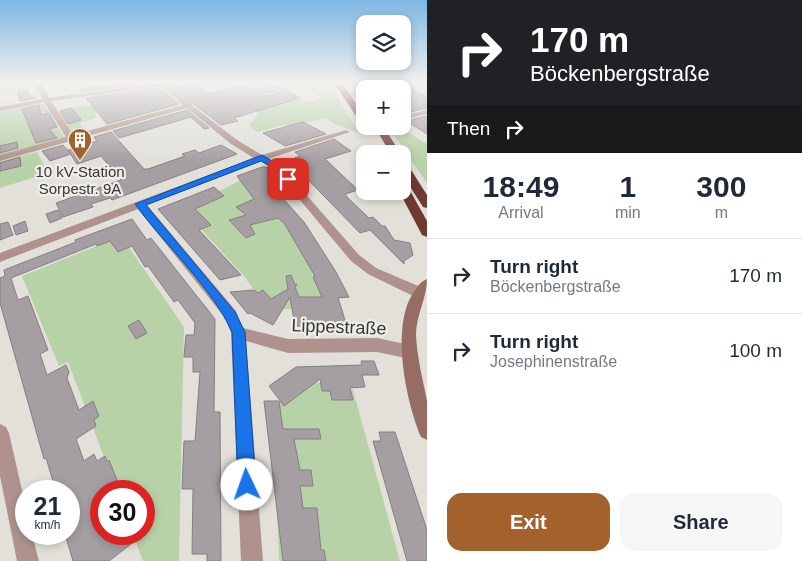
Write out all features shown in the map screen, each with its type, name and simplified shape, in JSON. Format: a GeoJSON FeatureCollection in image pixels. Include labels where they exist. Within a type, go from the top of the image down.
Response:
{"type":"FeatureCollection","features":[{"type":"Feature","properties":{"kind":"highway"},"geometry":{"type":"LineString","coordinates":[[411,178],[427,204]]}},
{"type":"Feature","properties":{"kind":"highway"},"geometry":{"type":"LineString","coordinates":[[409,200],[427,232]]}},
{"type":"Feature","properties":{"kind":"street"},"geometry":{"type":"LineString","coordinates":[[52,109],[71,139]]}},
{"type":"Feature","properties":{"kind":"street"},"geometry":{"type":"LineString","coordinates":[[0,158],[175,109]]}},
{"type":"Feature","properties":{"kind":"street"},"geometry":{"type":"LineString","coordinates":[[195,109],[234,142],[278,168],[355,258],[372,271],[422,288],[410,318],[410,352],[413,376],[427,431]]}},
{"type":"Feature","properties":{"kind":"street"},"geometry":{"type":"LineString","coordinates":[[411,116],[427,112]]}},
{"type":"Feature","properties":{"kind":"street"},"geometry":{"type":"LineString","coordinates":[[0,258],[262,158],[312,140],[346,132]]}},
{"type":"Feature","properties":{"kind":"street"},"geometry":{"type":"LineString","coordinates":[[140,204],[231,315],[238,332],[252,561]]}},
{"type":"Feature","properties":{"kind":"street","name":"Lippestraße"},"geometry":{"type":"LineString","coordinates":[[238,332],[288,346],[377,345],[410,352]]}},
{"type":"Feature","properties":{"kind":"street"},"geometry":{"type":"LineString","coordinates":[[0,433],[28,561]]}},
{"type":"Feature","properties":{"kind":"green space"},"geometry":{"type":"Polygon","coordinates":[[[12,109],[47,109],[65,138],[0,155],[0,112],[12,109]]]}},
{"type":"Feature","properties":{"kind":"green space"},"geometry":{"type":"Polygon","coordinates":[[[68,109],[111,109],[95,114],[97,118],[80,123],[84,129],[70,133],[56,112],[68,109]]]}},
{"type":"Feature","properties":{"kind":"green space"},"geometry":{"type":"Polygon","coordinates":[[[345,109],[356,128],[356,132],[332,123],[326,118],[257,132],[249,126],[258,114],[253,110],[345,109]]]}},
{"type":"Feature","properties":{"kind":"green space"},"geometry":{"type":"Polygon","coordinates":[[[411,134],[427,144],[427,183],[411,160],[411,145],[401,145],[394,135],[411,134]]]}},
{"type":"Feature","properties":{"kind":"green space"},"geometry":{"type":"Polygon","coordinates":[[[37,152],[48,173],[0,188],[0,161],[37,152]]]}},
{"type":"Feature","properties":{"kind":"green space"},"geometry":{"type":"Polygon","coordinates":[[[257,177],[339,307],[288,309],[271,307],[261,299],[244,276],[200,228],[192,206],[239,181],[257,177]]]}},
{"type":"Feature","properties":{"kind":"green space"},"geometry":{"type":"Polygon","coordinates":[[[121,236],[184,327],[179,561],[143,561],[137,545],[155,545],[155,480],[113,480],[68,362],[59,366],[22,276],[121,236]]]}},
{"type":"Feature","properties":{"kind":"green space"},"geometry":{"type":"Polygon","coordinates":[[[306,380],[353,390],[400,561],[279,561],[273,407],[306,380]]]}},
{"type":"Feature","properties":{"kind":"building"},"geometry":{"type":"Polygon","coordinates":[[[22,109],[40,109],[41,115],[49,113],[57,127],[49,129],[57,138],[36,143],[22,109]]]}},
{"type":"Feature","properties":{"kind":"building"},"geometry":{"type":"Polygon","coordinates":[[[73,109],[81,120],[68,124],[60,111],[73,109]]]}},
{"type":"Feature","properties":{"kind":"building"},"geometry":{"type":"Polygon","coordinates":[[[95,109],[160,109],[107,124],[95,109]]]}},
{"type":"Feature","properties":{"kind":"building"},"geometry":{"type":"Polygon","coordinates":[[[200,109],[263,109],[234,118],[238,121],[221,125],[200,109]]]}},
{"type":"Feature","properties":{"kind":"building"},"geometry":{"type":"Polygon","coordinates":[[[187,110],[209,128],[204,129],[191,117],[119,138],[113,131],[187,110]]]}},
{"type":"Feature","properties":{"kind":"building"},"geometry":{"type":"Polygon","coordinates":[[[427,116],[427,134],[411,124],[411,120],[427,116]]]}},
{"type":"Feature","properties":{"kind":"building"},"geometry":{"type":"Polygon","coordinates":[[[303,122],[326,134],[285,146],[263,133],[303,122]]]}},
{"type":"Feature","properties":{"kind":"building"},"geometry":{"type":"Polygon","coordinates":[[[111,132],[144,169],[185,156],[182,154],[195,150],[199,153],[221,145],[237,154],[112,200],[110,198],[91,204],[93,207],[63,217],[56,203],[121,180],[101,156],[77,164],[68,150],[97,141],[94,137],[111,132]]]}},
{"type":"Feature","properties":{"kind":"building"},"geometry":{"type":"Polygon","coordinates":[[[334,139],[351,151],[325,159],[356,188],[356,191],[345,194],[348,198],[369,218],[373,217],[382,226],[385,226],[394,240],[410,243],[413,255],[404,261],[404,264],[370,230],[360,233],[289,160],[300,156],[295,152],[334,139]]]}},
{"type":"Feature","properties":{"kind":"building"},"geometry":{"type":"Polygon","coordinates":[[[17,142],[18,148],[0,153],[0,146],[17,142]]]}},
{"type":"Feature","properties":{"kind":"building"},"geometry":{"type":"Polygon","coordinates":[[[63,145],[71,154],[50,161],[42,151],[63,145]]]}},
{"type":"Feature","properties":{"kind":"building"},"geometry":{"type":"Polygon","coordinates":[[[20,157],[21,166],[0,171],[0,163],[20,157]]]}},
{"type":"Feature","properties":{"kind":"building"},"geometry":{"type":"Polygon","coordinates":[[[266,167],[286,190],[277,192],[304,222],[336,272],[349,297],[338,298],[347,326],[295,326],[290,297],[273,325],[250,313],[248,314],[230,292],[254,290],[258,293],[263,290],[271,299],[288,289],[286,276],[291,275],[295,285],[297,284],[295,287],[299,297],[322,297],[313,277],[315,276],[284,223],[278,218],[250,225],[255,234],[246,238],[229,220],[246,215],[236,207],[254,199],[237,176],[266,167]]]}},
{"type":"Feature","properties":{"kind":"building"},"geometry":{"type":"Polygon","coordinates":[[[214,187],[224,196],[195,209],[211,225],[199,230],[241,275],[220,280],[158,209],[214,187]]]}},
{"type":"Feature","properties":{"kind":"building"},"geometry":{"type":"Polygon","coordinates":[[[58,210],[62,218],[50,223],[46,214],[58,210]]]}},
{"type":"Feature","properties":{"kind":"building"},"geometry":{"type":"Polygon","coordinates":[[[132,219],[147,240],[151,238],[215,319],[214,412],[220,412],[221,561],[207,561],[207,554],[192,554],[193,489],[182,489],[184,441],[195,441],[200,372],[193,372],[193,357],[184,357],[186,335],[194,335],[195,323],[178,300],[174,302],[148,266],[145,267],[132,246],[118,252],[110,241],[97,246],[96,244],[11,278],[18,300],[28,296],[48,350],[40,354],[47,375],[66,365],[69,372],[67,378],[79,410],[93,401],[99,416],[94,420],[96,426],[76,439],[84,461],[94,454],[97,461],[105,456],[107,462],[109,460],[117,480],[90,480],[90,545],[130,545],[109,561],[73,561],[68,545],[80,545],[80,480],[53,480],[46,458],[44,459],[0,303],[0,278],[5,276],[4,270],[76,242],[75,240],[132,219]]]}},
{"type":"Feature","properties":{"kind":"building"},"geometry":{"type":"Polygon","coordinates":[[[25,221],[28,231],[16,235],[13,226],[25,221]]]}},
{"type":"Feature","properties":{"kind":"building"},"geometry":{"type":"Polygon","coordinates":[[[8,222],[13,235],[0,240],[0,224],[8,222]]]}},
{"type":"Feature","properties":{"kind":"building"},"geometry":{"type":"Polygon","coordinates":[[[139,320],[147,333],[136,339],[128,326],[139,320]]]}},
{"type":"Feature","properties":{"kind":"building"},"geometry":{"type":"Polygon","coordinates":[[[361,361],[374,361],[379,375],[362,375],[365,387],[350,388],[353,400],[332,400],[330,391],[322,391],[320,379],[284,406],[269,386],[296,367],[362,365],[361,361]]]}},
{"type":"Feature","properties":{"kind":"building"},"geometry":{"type":"Polygon","coordinates":[[[264,401],[279,401],[283,429],[319,429],[321,439],[294,439],[300,470],[311,470],[313,486],[300,486],[303,508],[317,508],[321,550],[324,550],[326,561],[283,561],[264,401]]]}},
{"type":"Feature","properties":{"kind":"building"},"geometry":{"type":"Polygon","coordinates":[[[379,432],[395,432],[427,530],[427,561],[407,561],[373,441],[381,441],[379,432]]]}},
{"type":"Feature","properties":{"kind":"place","name":"10 kV-Station Sorpestr. 9A"},"geometry":{"type":"Point","coordinates":[80,161]}},
{"type":"Feature","properties":{"kind":"route"},"geometry":{"type":"LineString","coordinates":[[247,485],[238,332],[231,315],[140,204],[262,158],[278,168],[288,179]]}}]}
